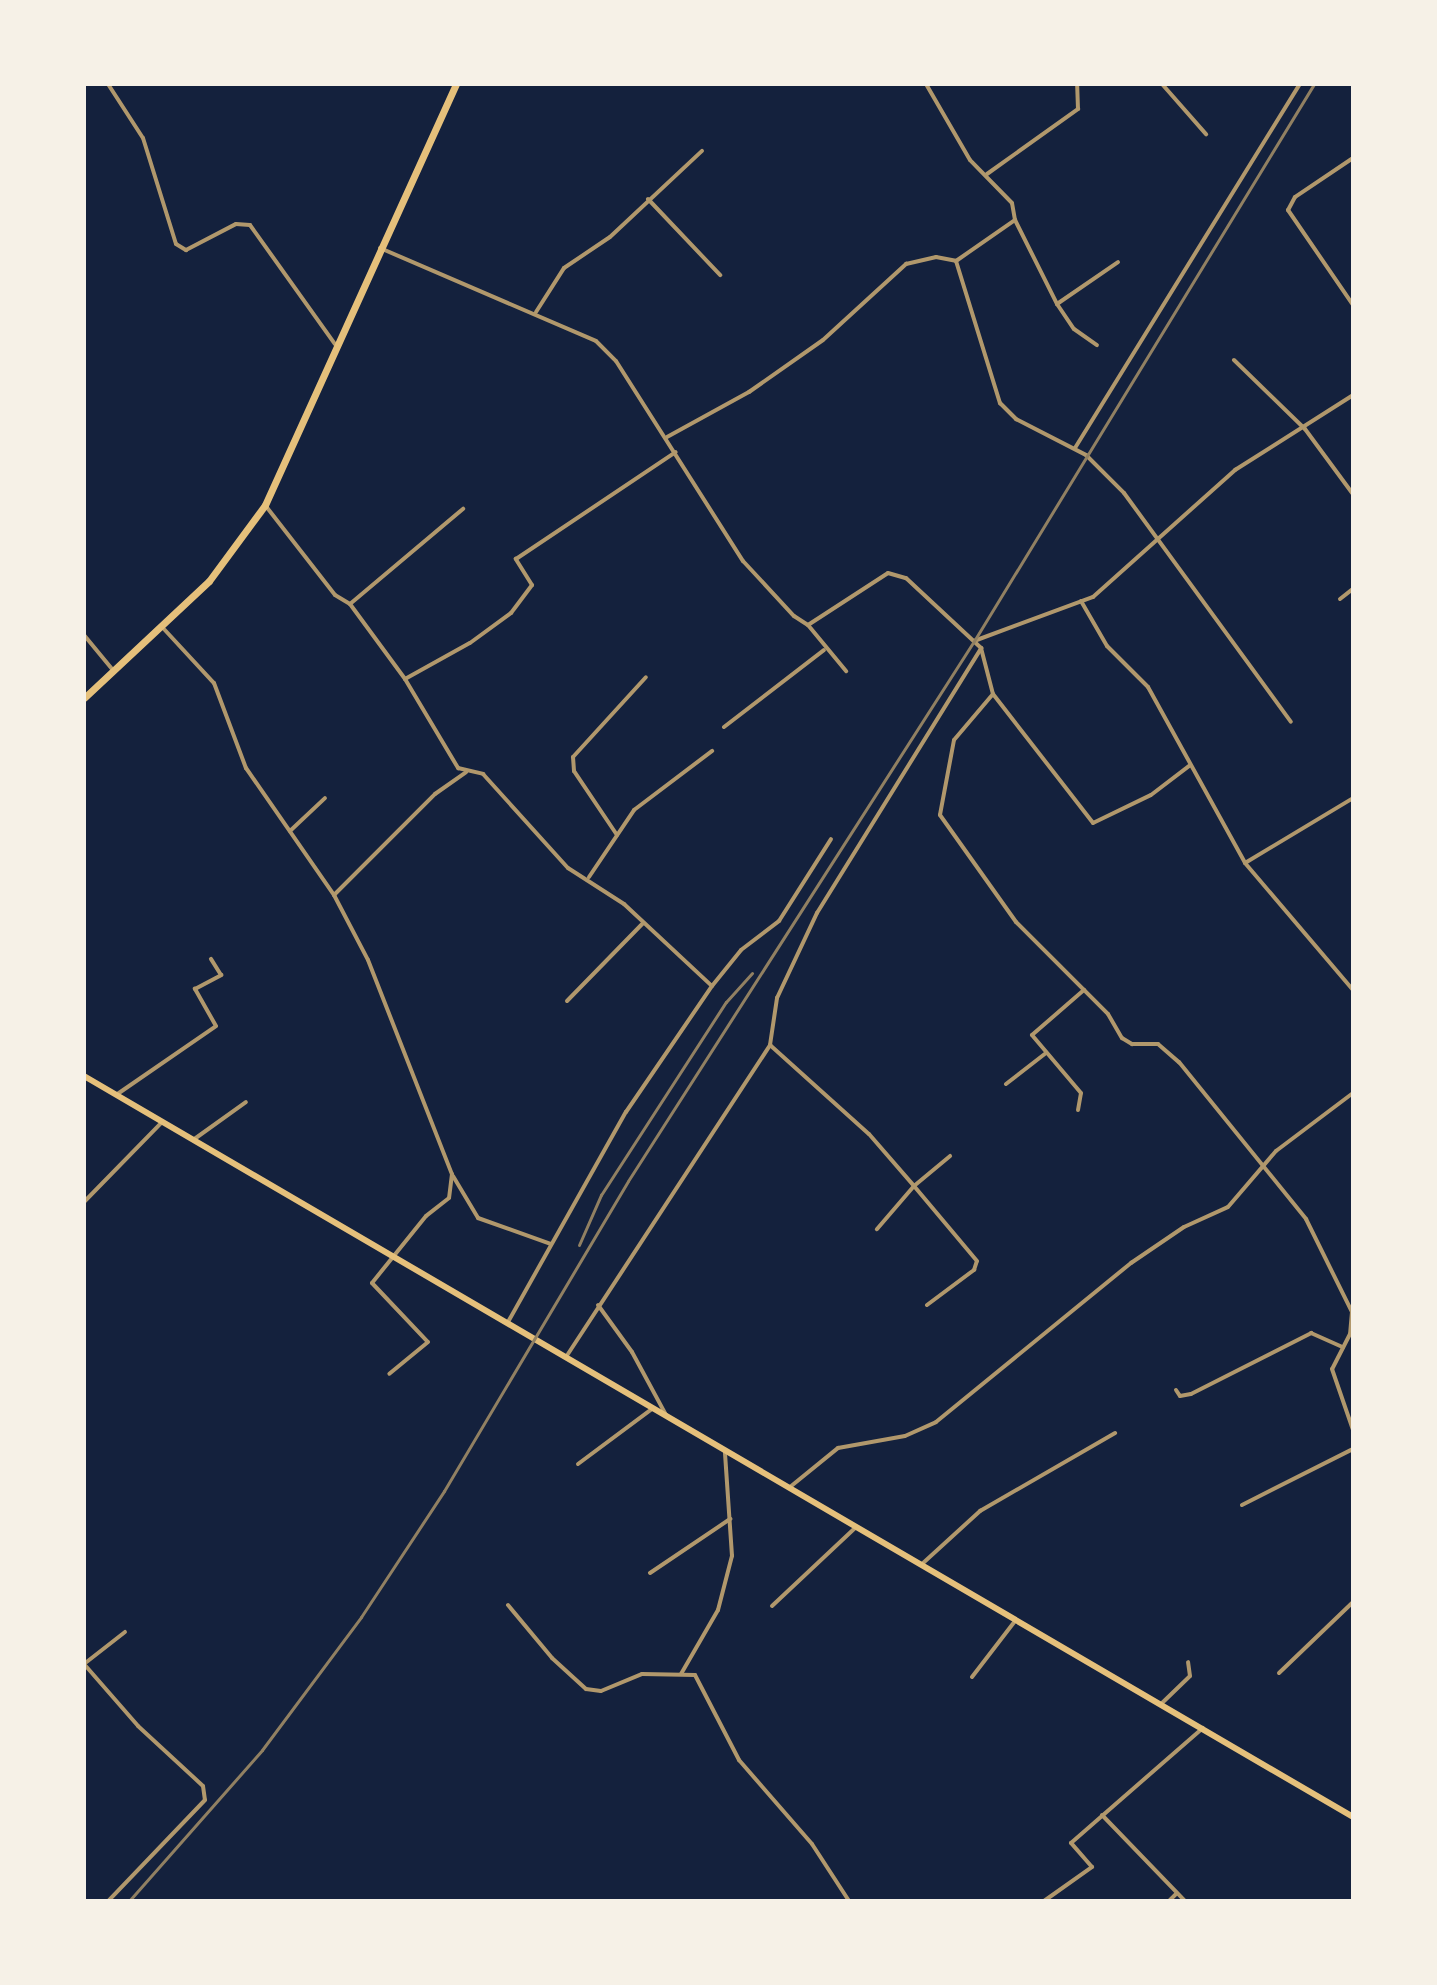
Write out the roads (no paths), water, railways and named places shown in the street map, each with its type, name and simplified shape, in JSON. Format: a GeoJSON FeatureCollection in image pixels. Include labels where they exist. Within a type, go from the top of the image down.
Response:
{"type":"FeatureCollection","features":[{"type":"Feature","properties":{"kind":"main road"},"geometry":{"type":"LineString","coordinates":[[84,698],[163,628],[237,549],[265,505],[378,247],[456,84]]}},
{"type":"Feature","properties":{"kind":"main road"},"geometry":{"type":"LineString","coordinates":[[84,1076],[1352,1815]]}},
{"type":"Feature","properties":{"kind":"street"},"geometry":{"type":"LineString","coordinates":[[108,84],[143,138],[179,247],[204,242],[236,224],[250,225],[335,344]]}},
{"type":"Feature","properties":{"kind":"street"},"geometry":{"type":"LineString","coordinates":[[926,84],[970,160],[1012,203],[1015,220],[1057,304],[1074,329],[1097,345]]}},
{"type":"Feature","properties":{"kind":"street"},"geometry":{"type":"LineString","coordinates":[[987,174],[1078,109],[1077,84]]}},
{"type":"Feature","properties":{"kind":"street"},"geometry":{"type":"LineString","coordinates":[[1162,84],[1206,134]]}},
{"type":"Feature","properties":{"kind":"street"},"geometry":{"type":"LineString","coordinates":[[1075,448],[1300,84]]}},
{"type":"Feature","properties":{"kind":"street"},"geometry":{"type":"LineString","coordinates":[[536,312],[564,268],[610,237],[702,151]]}},
{"type":"Feature","properties":{"kind":"street"},"geometry":{"type":"LineString","coordinates":[[1353,158],[1288,207],[1353,305]]}},
{"type":"Feature","properties":{"kind":"street"},"geometry":{"type":"LineString","coordinates":[[648,199],[720,275]]}},
{"type":"Feature","properties":{"kind":"street"},"geometry":{"type":"LineString","coordinates":[[667,437],[749,392],[823,340],[906,264],[936,257],[956,261],[1015,220]]}},
{"type":"Feature","properties":{"kind":"street"},"geometry":{"type":"LineString","coordinates":[[378,247],[536,312],[596,341],[616,361],[667,437],[743,561],[808,625],[824,650],[846,671]]}},
{"type":"Feature","properties":{"kind":"street"},"geometry":{"type":"LineString","coordinates":[[956,261],[988,377],[1000,403],[1047,438],[1075,448],[1124,493],[1162,540],[1291,722]]}},
{"type":"Feature","properties":{"kind":"street"},"geometry":{"type":"LineString","coordinates":[[1057,304],[1118,262]]}},
{"type":"Feature","properties":{"kind":"street"},"geometry":{"type":"LineString","coordinates":[[1234,360],[1305,429],[1353,494]]}},
{"type":"Feature","properties":{"kind":"street"},"geometry":{"type":"LineString","coordinates":[[974,641],[1081,601],[1162,540],[1235,470],[1305,429],[1353,395]]}},
{"type":"Feature","properties":{"kind":"street"},"geometry":{"type":"LineString","coordinates":[[405,679],[470,643],[511,613],[532,585],[516,559],[676,452]]}},
{"type":"Feature","properties":{"kind":"street"},"geometry":{"type":"LineString","coordinates":[[265,505],[335,595],[350,604],[405,679],[458,768],[483,774],[568,868],[589,877],[712,986]]}},
{"type":"Feature","properties":{"kind":"street"},"geometry":{"type":"LineString","coordinates":[[350,604],[463,509]]}},
{"type":"Feature","properties":{"kind":"street"},"geometry":{"type":"LineString","coordinates":[[808,625],[896,573],[981,648],[993,694],[1093,823],[1151,795],[1189,766]]}},
{"type":"Feature","properties":{"kind":"street"},"geometry":{"type":"LineString","coordinates":[[1340,599],[1353,589]]}},
{"type":"Feature","properties":{"kind":"street"},"geometry":{"type":"LineString","coordinates":[[1081,601],[1107,646],[1148,687],[1245,863],[1353,990]]}},
{"type":"Feature","properties":{"kind":"street"},"geometry":{"type":"LineString","coordinates":[[163,628],[214,683],[246,768],[334,895],[368,960],[462,1199],[478,1218],[552,1245]]}},
{"type":"Feature","properties":{"kind":"street"},"geometry":{"type":"LineString","coordinates":[[84,635],[114,672]]}},
{"type":"Feature","properties":{"kind":"street"},"geometry":{"type":"LineString","coordinates":[[566,1357],[770,1045],[777,998],[817,913],[981,648]]}},
{"type":"Feature","properties":{"kind":"street"},"geometry":{"type":"LineString","coordinates":[[724,727],[824,650]]}},
{"type":"Feature","properties":{"kind":"street"},"geometry":{"type":"LineString","coordinates":[[617,835],[574,771],[573,757],[646,677]]}},
{"type":"Feature","properties":{"kind":"street"},"geometry":{"type":"LineString","coordinates":[[993,694],[954,740],[940,815],[1016,922],[1108,1014],[1122,1038],[1132,1044],[1158,1044],[1179,1062],[1306,1219],[1352,1312],[1343,1347],[1332,1369],[1353,1430]]}},
{"type":"Feature","properties":{"kind":"street"},"geometry":{"type":"LineString","coordinates":[[589,877],[634,810],[712,751]]}},
{"type":"Feature","properties":{"kind":"street"},"geometry":{"type":"LineString","coordinates":[[334,895],[435,794],[466,772]]}},
{"type":"Feature","properties":{"kind":"street"},"geometry":{"type":"LineString","coordinates":[[290,831],[325,798]]}},
{"type":"Feature","properties":{"kind":"street"},"geometry":{"type":"LineString","coordinates":[[1245,863],[1353,798]]}},
{"type":"Feature","properties":{"kind":"street"},"geometry":{"type":"LineString","coordinates":[[507,1324],[626,1112],[712,986],[741,950],[779,921],[831,839]]}},
{"type":"Feature","properties":{"kind":"street"},"geometry":{"type":"LineString","coordinates":[[567,1001],[643,923]]}},
{"type":"Feature","properties":{"kind":"street"},"geometry":{"type":"LineString","coordinates":[[116,1095],[216,1026],[195,989],[221,975],[211,959]]}},
{"type":"Feature","properties":{"kind":"street"},"geometry":{"type":"LineString","coordinates":[[1078,1110],[1081,1093],[1032,1035],[1036,1027],[1084,990]]}},
{"type":"Feature","properties":{"kind":"street"},"geometry":{"type":"LineString","coordinates":[[770,1045],[869,1134],[977,1261],[974,1270],[927,1305]]}},
{"type":"Feature","properties":{"kind":"street"},"geometry":{"type":"LineString","coordinates":[[1006,1084],[1046,1053]]}},
{"type":"Feature","properties":{"kind":"street"},"geometry":{"type":"LineString","coordinates":[[788,1488],[838,1448],[905,1436],[936,1422],[1131,1263],[1184,1227],[1228,1207],[1262,1166],[1353,1093]]}},
{"type":"Feature","properties":{"kind":"street"},"geometry":{"type":"LineString","coordinates":[[193,1140],[246,1102]]}},
{"type":"Feature","properties":{"kind":"street"},"geometry":{"type":"LineString","coordinates":[[84,1202],[162,1122]]}},
{"type":"Feature","properties":{"kind":"street"},"geometry":{"type":"LineString","coordinates":[[877,1229],[914,1186],[950,1156]]}},
{"type":"Feature","properties":{"kind":"street"},"geometry":{"type":"LineString","coordinates":[[389,1374],[428,1342],[372,1283],[426,1216],[449,1198],[452,1174]]}},
{"type":"Feature","properties":{"kind":"street"},"geometry":{"type":"LineString","coordinates":[[598,1305],[632,1352],[666,1416]]}},
{"type":"Feature","properties":{"kind":"street"},"geometry":{"type":"LineString","coordinates":[[1176,1390],[1180,1396],[1191,1394],[1311,1333],[1343,1347]]}},
{"type":"Feature","properties":{"kind":"street"},"geometry":{"type":"LineString","coordinates":[[578,1464],[653,1408]]}},
{"type":"Feature","properties":{"kind":"street"},"geometry":{"type":"LineString","coordinates":[[922,1564],[980,1511],[1115,1433]]}},
{"type":"Feature","properties":{"kind":"street"},"geometry":{"type":"LineString","coordinates":[[1242,1505],[1353,1449]]}},
{"type":"Feature","properties":{"kind":"street"},"geometry":{"type":"LineString","coordinates":[[681,1674],[718,1610],[732,1556],[725,1450]]}},
{"type":"Feature","properties":{"kind":"street"},"geometry":{"type":"LineString","coordinates":[[650,1573],[730,1519]]}},
{"type":"Feature","properties":{"kind":"street"},"geometry":{"type":"LineString","coordinates":[[772,1606],[856,1527]]}},
{"type":"Feature","properties":{"kind":"street"},"geometry":{"type":"LineString","coordinates":[[1279,1673],[1353,1602]]}},
{"type":"Feature","properties":{"kind":"street"},"geometry":{"type":"LineString","coordinates":[[508,1605],[552,1658],[586,1689],[601,1691],[642,1674],[695,1675],[739,1760],[812,1844],[849,1901]]}},
{"type":"Feature","properties":{"kind":"street"},"geometry":{"type":"LineString","coordinates":[[972,1677],[1016,1619]]}},
{"type":"Feature","properties":{"kind":"street"},"geometry":{"type":"LineString","coordinates":[[108,1901],[205,1800],[203,1786],[138,1726],[84,1664],[125,1632]]}},
{"type":"Feature","properties":{"kind":"street"},"geometry":{"type":"LineString","coordinates":[[1161,1704],[1190,1676],[1188,1662]]}},
{"type":"Feature","properties":{"kind":"street"},"geometry":{"type":"LineString","coordinates":[[1044,1901],[1053,1899],[1092,1867],[1071,1843],[1203,1728]]}},
{"type":"Feature","properties":{"kind":"street"},"geometry":{"type":"LineString","coordinates":[[1102,1815],[1185,1901]]}},
{"type":"Feature","properties":{"kind":"street"},"geometry":{"type":"LineString","coordinates":[[1169,1901],[1177,1893]]}},
{"type":"Feature","properties":{"kind":"railway"},"geometry":{"type":"LineString","coordinates":[[129,1901],[262,1750],[361,1617],[444,1491],[628,1181],[974,641],[1314,84]]}},
{"type":"Feature","properties":{"kind":"railway"},"geometry":{"type":"LineString","coordinates":[[579,1245],[601,1195],[726,1002],[752,973]]}}]}
